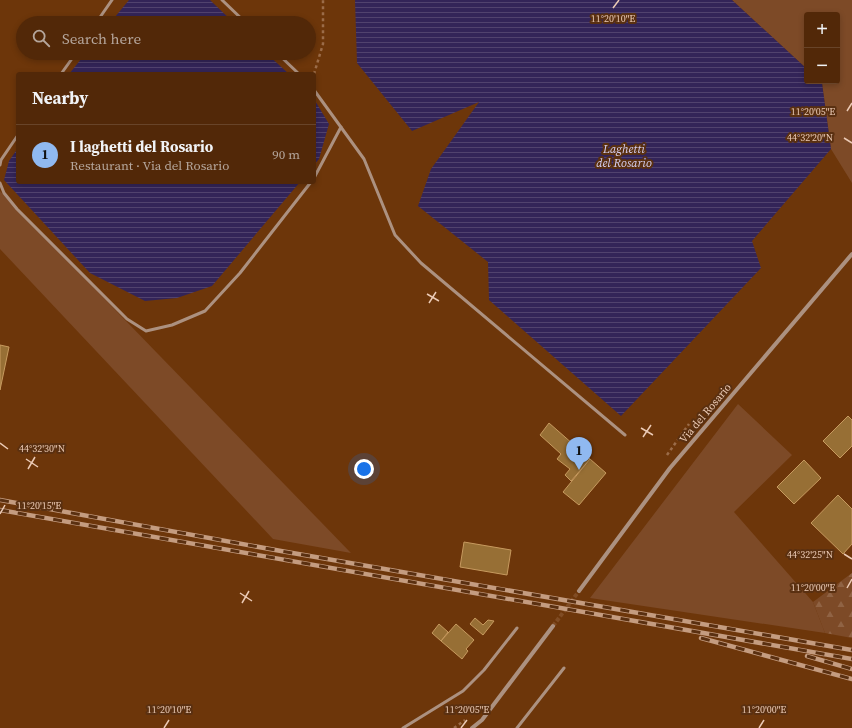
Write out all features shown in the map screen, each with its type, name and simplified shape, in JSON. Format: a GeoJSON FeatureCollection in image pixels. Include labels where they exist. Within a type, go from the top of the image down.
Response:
{"type":"FeatureCollection","features":[{"type":"Feature","properties":{"kind":"street","name":"Via del Rosario"},"geometry":{"type":"LineString","coordinates":[[579,591],[670,468],[852,254]]}},
{"type":"Feature","properties":{"kind":"street"},"geometry":{"type":"LineString","coordinates":[[472,728],[482,720],[553,626]]}},
{"type":"Feature","properties":{"kind":"lane"},"geometry":{"type":"LineString","coordinates":[[101,16],[112,0]]}},
{"type":"Feature","properties":{"kind":"lane"},"geometry":{"type":"LineString","coordinates":[[222,0],[239,16]]}},
{"type":"Feature","properties":{"kind":"lane"},"geometry":{"type":"LineString","coordinates":[[62,72],[71,60]]}},
{"type":"Feature","properties":{"kind":"lane"},"geometry":{"type":"LineString","coordinates":[[284,60],[297,72]]}},
{"type":"Feature","properties":{"kind":"lane"},"geometry":{"type":"LineString","coordinates":[[316,93],[364,158],[395,235],[427,268],[625,435]]}},
{"type":"Feature","properties":{"kind":"lane"},"geometry":{"type":"LineString","coordinates":[[316,174],[341,127]]}},
{"type":"Feature","properties":{"kind":"lane"},"geometry":{"type":"LineString","coordinates":[[0,165],[1,160],[16,138]]}},
{"type":"Feature","properties":{"kind":"lane"},"geometry":{"type":"LineString","coordinates":[[0,183],[4,193],[17,209],[127,319],[146,330],[172,325],[205,311],[245,267],[309,184]]}},
{"type":"Feature","properties":{"kind":"lane"},"geometry":{"type":"LineString","coordinates":[[403,728],[463,691],[484,670],[517,628]]}},
{"type":"Feature","properties":{"kind":"lane"},"geometry":{"type":"LineString","coordinates":[[516,728],[564,668]]}},
{"type":"Feature","properties":{"kind":"path"},"geometry":{"type":"LineString","coordinates":[[315,72],[323,44],[323,0]]}},
{"type":"Feature","properties":{"kind":"green space"},"geometry":{"type":"Polygon","coordinates":[[[732,0],[852,0],[852,183],[831,149],[822,84],[840,84],[840,12],[804,12],[804,66],[732,0]]]}},
{"type":"Feature","properties":{"kind":"green space"},"geometry":{"type":"Polygon","coordinates":[[[0,191],[351,553],[273,539],[0,249],[0,191]]]}},
{"type":"Feature","properties":{"kind":"green space"},"geometry":{"type":"Polygon","coordinates":[[[738,404],[792,455],[734,512],[813,602],[825,633],[590,598],[738,404]]]}},
{"type":"Feature","properties":{"kind":"green space"},"geometry":{"type":"Polygon","coordinates":[[[852,573],[852,638],[825,633],[813,602],[852,573]]]}},
{"type":"Feature","properties":{"kind":"water"},"geometry":{"type":"Polygon","coordinates":[[[129,0],[210,0],[227,16],[116,16],[129,0]]]}},
{"type":"Feature","properties":{"kind":"water","name":"Laghetti del Rosario"},"geometry":{"type":"Polygon","coordinates":[[[355,0],[732,0],[804,66],[804,84],[822,84],[831,149],[752,241],[761,268],[621,416],[489,300],[488,262],[418,206],[431,169],[479,102],[412,131],[357,63],[355,0]]]}},
{"type":"Feature","properties":{"kind":"water"},"geometry":{"type":"Polygon","coordinates":[[[80,60],[274,60],[287,72],[71,72],[80,60]]]}},
{"type":"Feature","properties":{"kind":"water"},"geometry":{"type":"Polygon","coordinates":[[[316,102],[329,124],[319,159],[316,163],[316,102]]]}},
{"type":"Feature","properties":{"kind":"water"},"geometry":{"type":"Polygon","coordinates":[[[16,151],[16,184],[298,184],[212,286],[177,298],[145,301],[90,273],[4,180],[9,161],[16,151]]]}},
{"type":"Feature","properties":{"kind":"building"},"geometry":{"type":"Polygon","coordinates":[[[0,345],[9,347],[0,390],[0,345]]]}},
{"type":"Feature","properties":{"kind":"building"},"geometry":{"type":"Polygon","coordinates":[[[848,416],[852,420],[852,446],[840,458],[823,441],[848,416]]]}},
{"type":"Feature","properties":{"kind":"building"},"geometry":{"type":"Polygon","coordinates":[[[549,423],[590,459],[571,481],[565,475],[570,469],[557,459],[561,454],[540,435],[549,423]]]}},
{"type":"Feature","properties":{"kind":"building"},"geometry":{"type":"Polygon","coordinates":[[[590,459],[606,473],[579,505],[563,492],[590,459]]]}},
{"type":"Feature","properties":{"kind":"building"},"geometry":{"type":"Polygon","coordinates":[[[804,460],[821,478],[794,504],[777,487],[804,460]]]}},
{"type":"Feature","properties":{"kind":"building"},"geometry":{"type":"Polygon","coordinates":[[[838,495],[852,509],[852,544],[843,554],[811,523],[838,495]]]}},
{"type":"Feature","properties":{"kind":"building"},"geometry":{"type":"Polygon","coordinates":[[[464,542],[511,550],[507,575],[460,567],[464,542]]]}},
{"type":"Feature","properties":{"kind":"building"},"geometry":{"type":"Polygon","coordinates":[[[475,618],[483,625],[488,620],[494,621],[483,635],[470,624],[475,618]]]}},
{"type":"Feature","properties":{"kind":"building"},"geometry":{"type":"Polygon","coordinates":[[[439,624],[448,632],[441,641],[432,633],[439,624]]]}},
{"type":"Feature","properties":{"kind":"building"},"geometry":{"type":"Polygon","coordinates":[[[456,624],[474,640],[466,649],[468,651],[462,659],[441,641],[456,624]]]}},
{"type":"Feature","properties":{"kind":"tunnel"},"geometry":{"type":"LineString","coordinates":[[553,626],[579,591]]}},
{"type":"Feature","properties":{"kind":"railway"},"geometry":{"type":"LineString","coordinates":[[0,500],[281,551],[852,650]]}},
{"type":"Feature","properties":{"kind":"railway"},"geometry":{"type":"LineString","coordinates":[[0,510],[852,659]]}},
{"type":"Feature","properties":{"kind":"railway"},"geometry":{"type":"LineString","coordinates":[[701,638],[852,679]]}},
{"type":"Feature","properties":{"kind":"railway"},"geometry":{"type":"LineString","coordinates":[[807,656],[852,669]]}},
{"type":"Feature","properties":{"kind":"place","name":"I laghetti del Rosario"},"geometry":{"type":"Point","coordinates":[579,470]}}]}
